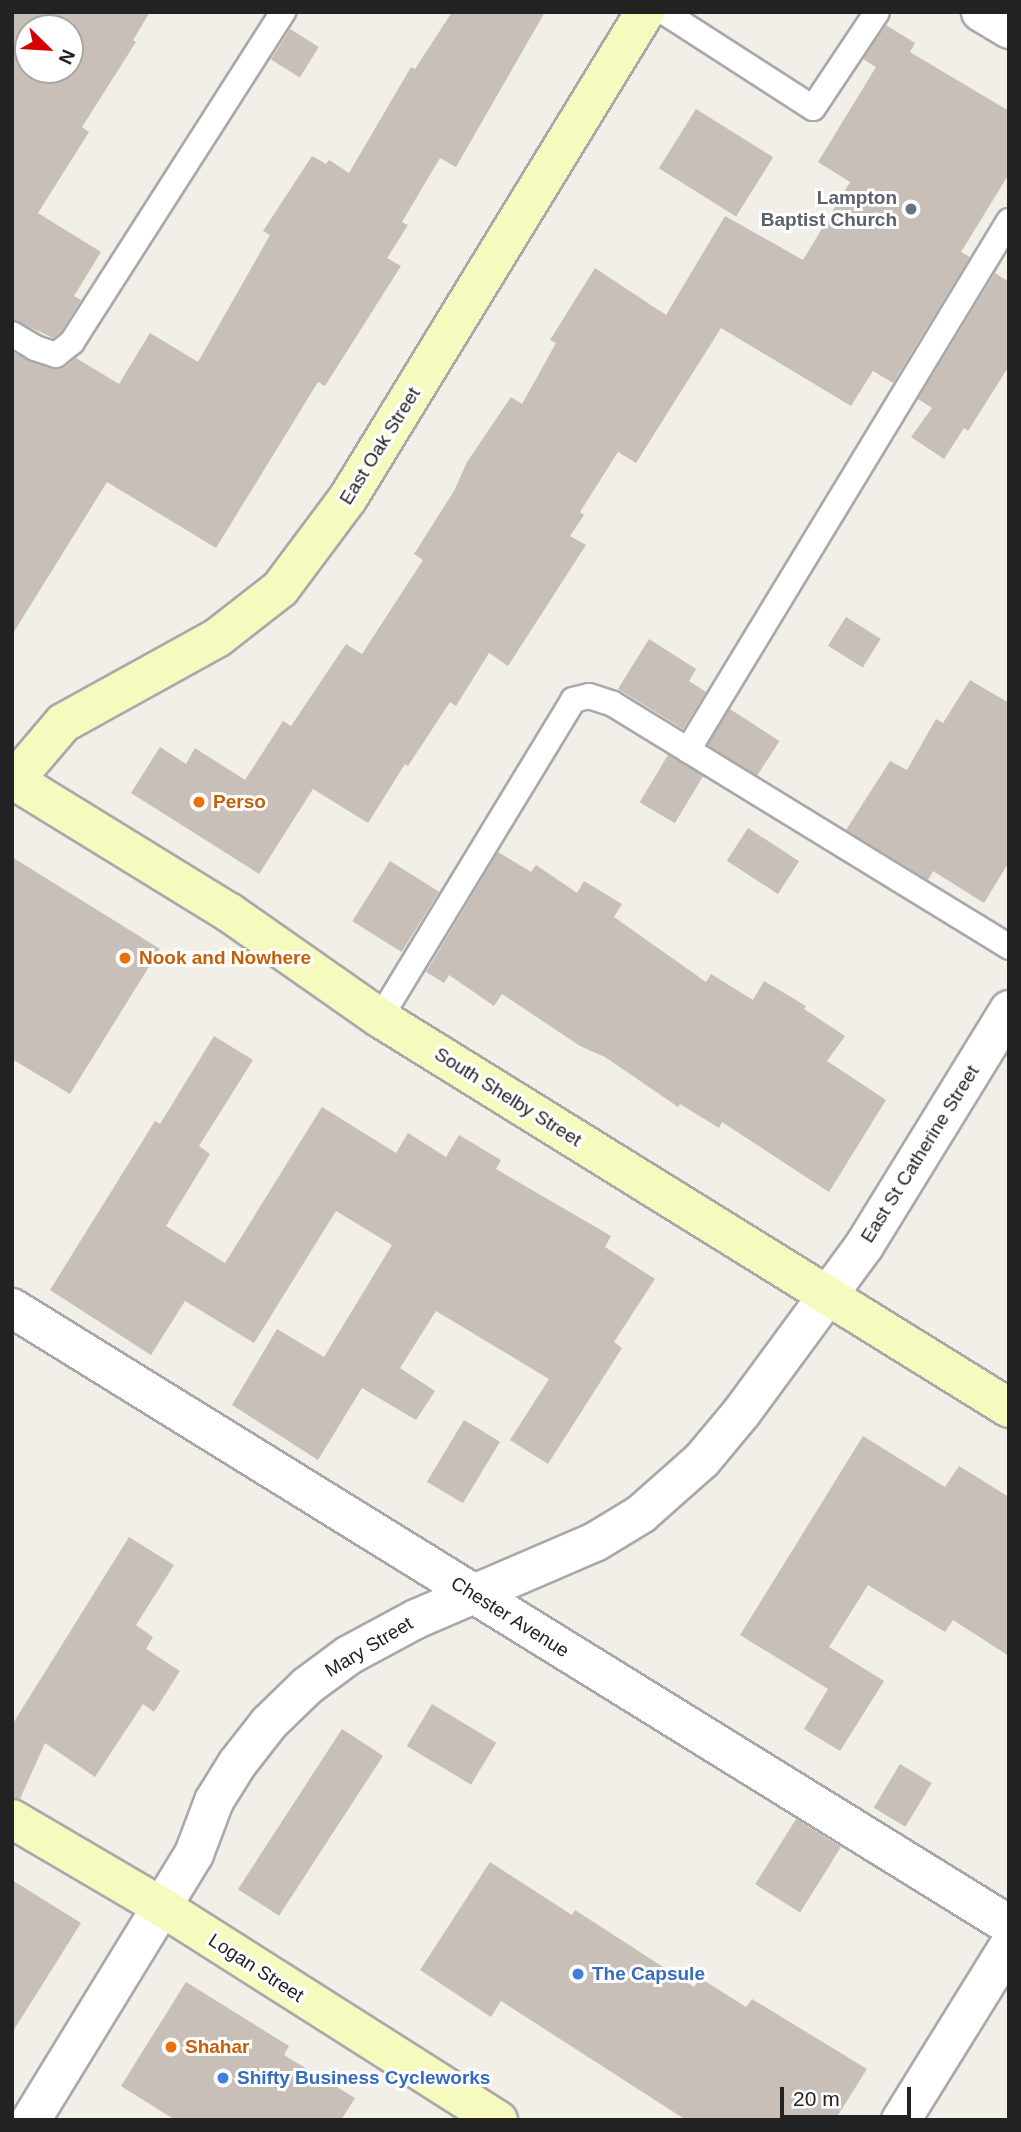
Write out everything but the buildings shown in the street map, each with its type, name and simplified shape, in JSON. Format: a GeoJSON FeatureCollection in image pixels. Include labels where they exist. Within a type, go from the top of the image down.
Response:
{"type":"FeatureCollection","features":[{"type":"Feature","properties":{"kind":"main road","name":"East Oak Street"},"geometry":{"type":"LineString","coordinates":[[13,781],[63,723],[217,638],[268,599],[287,580],[348,498],[645,12]]}},
{"type":"Feature","properties":{"kind":"main road","name":"South Shelby Street"},"geometry":{"type":"LineString","coordinates":[[13,781],[230,912],[380,1018],[1009,1408]]}},
{"type":"Feature","properties":{"kind":"main road","name":"Logan Street"},"geometry":{"type":"LineString","coordinates":[[12,1819],[162,1907],[498,2120]]}},
{"type":"Feature","properties":{"kind":"street","name":"East St Catherine Street"},"geometry":{"type":"LineString","coordinates":[[828,1297],[864,1246],[1009,1010]]}},
{"type":"Feature","properties":{"kind":"street","name":"Mary Street"},"geometry":{"type":"LineString","coordinates":[[31,2120],[194,1854],[214,1801],[237,1764],[269,1723],[307,1686],[349,1654],[416,1619],[595,1542],[641,1514],[702,1460],[742,1412],[828,1297]]}},
{"type":"Feature","properties":{"kind":"street","name":"Chester Avenue"},"geometry":{"type":"LineString","coordinates":[[12,1308],[1009,1925]]}},
{"type":"Feature","properties":{"kind":"street"},"geometry":{"type":"LineString","coordinates":[[901,2120],[1009,1946]]}},
{"type":"Feature","properties":{"kind":"lane"},"geometry":{"type":"LineString","coordinates":[[12,334],[35,348],[56,355],[72,342],[283,12]]}},
{"type":"Feature","properties":{"kind":"lane"},"geometry":{"type":"LineString","coordinates":[[664,12],[813,108],[877,12]]}},
{"type":"Feature","properties":{"kind":"lane"},"geometry":{"type":"LineString","coordinates":[[688,750],[1009,221]]}},
{"type":"Feature","properties":{"kind":"lane"},"geometry":{"type":"LineString","coordinates":[[380,1018],[573,700],[589,695],[612,704],[1009,947]]}},
{"type":"Feature","properties":{"kind":"place","name":"Lampton Baptist Church"},"geometry":{"type":"Point","coordinates":[911,209]}},
{"type":"Feature","properties":{"kind":"place","name":"Perso"},"geometry":{"type":"Point","coordinates":[199,802]}},
{"type":"Feature","properties":{"kind":"place","name":"Nook and Nowhere"},"geometry":{"type":"Point","coordinates":[125,958]}},
{"type":"Feature","properties":{"kind":"place","name":"The Capsule"},"geometry":{"type":"Point","coordinates":[578,1974]}},
{"type":"Feature","properties":{"kind":"place","name":"Shahar"},"geometry":{"type":"Point","coordinates":[171,2047]}},
{"type":"Feature","properties":{"kind":"place","name":"Shifty Business Cycleworks"},"geometry":{"type":"Point","coordinates":[223,2078]}}]}
